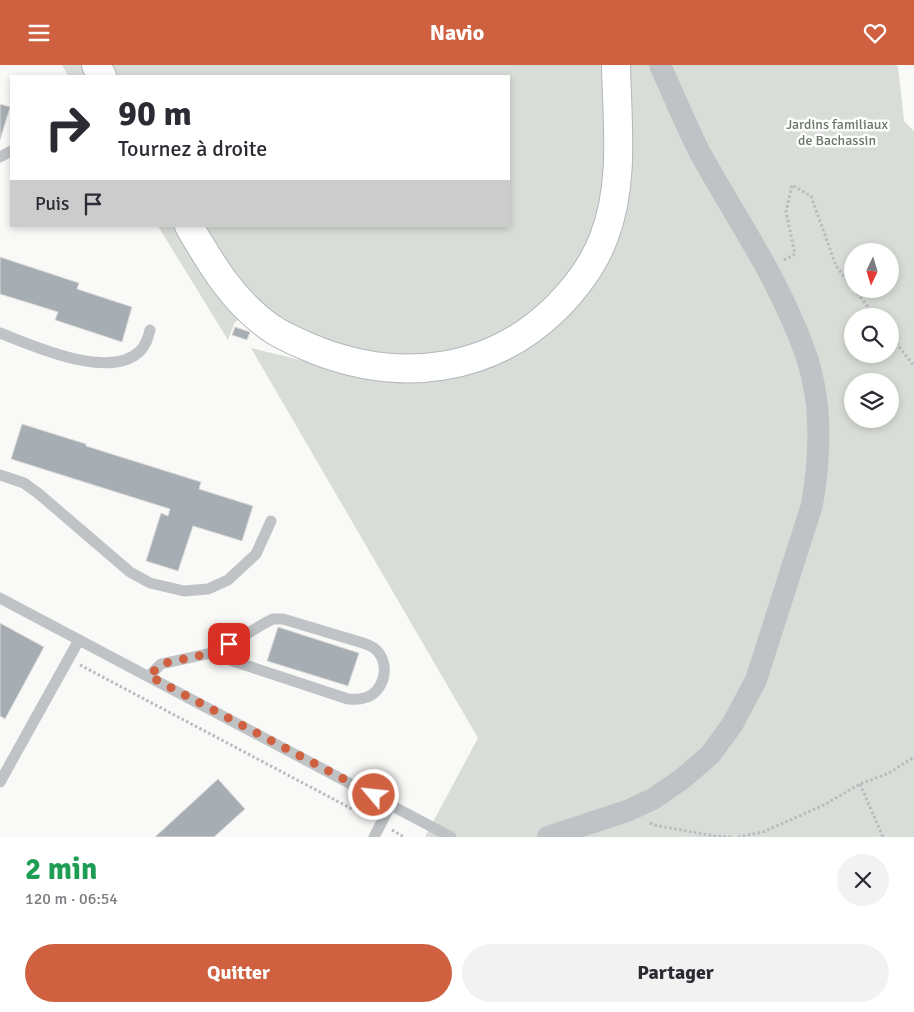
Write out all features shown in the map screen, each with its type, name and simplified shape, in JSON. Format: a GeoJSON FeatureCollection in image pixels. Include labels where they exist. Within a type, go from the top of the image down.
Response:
{"type":"FeatureCollection","features":[{"type":"Feature","properties":{"kind":"main road"},"geometry":{"type":"LineString","coordinates":[[190,227],[221,279],[244,307],[271,329],[300,344],[341,359],[383,367],[433,368],[474,359],[510,343],[542,322],[568,296],[590,267],[604,237],[615,202],[618,164],[616,65]]}},
{"type":"Feature","properties":{"kind":"street"},"geometry":{"type":"LineString","coordinates":[[548,837],[627,811],[653,799],[682,779],[710,755],[732,725],[756,679],[812,505],[819,451],[818,416],[814,381],[804,348],[768,269],[700,151],[660,65]]}},
{"type":"Feature","properties":{"kind":"lane"},"geometry":{"type":"LineString","coordinates":[[0,333],[62,355],[94,363],[110,364],[130,358],[140,351],[146,343],[150,330]]}},
{"type":"Feature","properties":{"kind":"lane"},"geometry":{"type":"LineString","coordinates":[[0,475],[5,475],[24,483],[39,494],[130,572],[150,583],[184,591],[208,589],[228,580],[256,554],[271,521]]}},
{"type":"Feature","properties":{"kind":"lane"},"geometry":{"type":"LineString","coordinates":[[0,597],[451,837]]}},
{"type":"Feature","properties":{"kind":"lane"},"geometry":{"type":"LineString","coordinates":[[149,676],[161,664],[216,652],[273,619],[283,619],[363,643],[375,649],[383,660],[384,678],[380,686],[370,696],[348,699],[230,660],[216,652]]}},
{"type":"Feature","properties":{"kind":"lane"},"geometry":{"type":"LineString","coordinates":[[0,782],[78,640]]}},
{"type":"Feature","properties":{"kind":"lane"},"geometry":{"type":"LineString","coordinates":[[374,837],[391,804]]}},
{"type":"Feature","properties":{"kind":"path"},"geometry":{"type":"LineString","coordinates":[[768,269],[795,254],[786,212],[792,185],[811,196],[836,266],[844,276]]}},
{"type":"Feature","properties":{"kind":"path"},"geometry":{"type":"LineString","coordinates":[[861,298],[869,308]]}},
{"type":"Feature","properties":{"kind":"path"},"geometry":{"type":"LineString","coordinates":[[899,346],[914,365]]}},
{"type":"Feature","properties":{"kind":"path"},"geometry":{"type":"LineString","coordinates":[[68,659],[404,837]]}},
{"type":"Feature","properties":{"kind":"path"},"geometry":{"type":"LineString","coordinates":[[738,837],[763,833],[824,805],[860,784],[889,773],[914,757]]}},
{"type":"Feature","properties":{"kind":"path"},"geometry":{"type":"LineString","coordinates":[[860,784],[883,837]]}},
{"type":"Feature","properties":{"kind":"path"},"geometry":{"type":"LineString","coordinates":[[627,811],[654,825],[714,836],[733,837]]}},
{"type":"Feature","properties":{"kind":"green space","name":"Jardins familiaux de Bachassin"},"geometry":{"type":"Polygon","coordinates":[[[62,65],[898,66],[904,121],[914,131],[914,837],[425,837],[478,738],[251,348],[325,366],[282,325],[259,307],[235,322],[228,340],[159,227],[510,227],[510,75],[67,75],[62,65]]]}},
{"type":"Feature","properties":{"kind":"building"},"geometry":{"type":"Polygon","coordinates":[[[0,104],[10,107],[0,140],[0,104]]]}},
{"type":"Feature","properties":{"kind":"building"},"geometry":{"type":"Polygon","coordinates":[[[0,257],[79,283],[77,289],[132,307],[122,342],[55,320],[58,312],[0,294],[0,257]]]}},
{"type":"Feature","properties":{"kind":"building"},"geometry":{"type":"Polygon","coordinates":[[[235,327],[250,332],[247,340],[232,335],[235,327]]]}},
{"type":"Feature","properties":{"kind":"building"},"geometry":{"type":"Polygon","coordinates":[[[22,424],[201,482],[199,489],[253,506],[242,541],[193,526],[178,571],[146,561],[161,513],[168,516],[170,509],[11,459],[22,424]]]}},
{"type":"Feature","properties":{"kind":"building"},"geometry":{"type":"Polygon","coordinates":[[[0,623],[44,647],[5,719],[0,716],[0,623]]]}},
{"type":"Feature","properties":{"kind":"building"},"geometry":{"type":"Polygon","coordinates":[[[278,627],[359,653],[348,686],[267,661],[278,627]]]}},
{"type":"Feature","properties":{"kind":"building"},"geometry":{"type":"Polygon","coordinates":[[[218,779],[245,809],[214,837],[155,837],[218,779]]]}},
{"type":"Feature","properties":{"kind":"route"},"geometry":{"type":"LineString","coordinates":[[229,644],[216,652],[161,664],[149,676],[374,795]]}}]}
